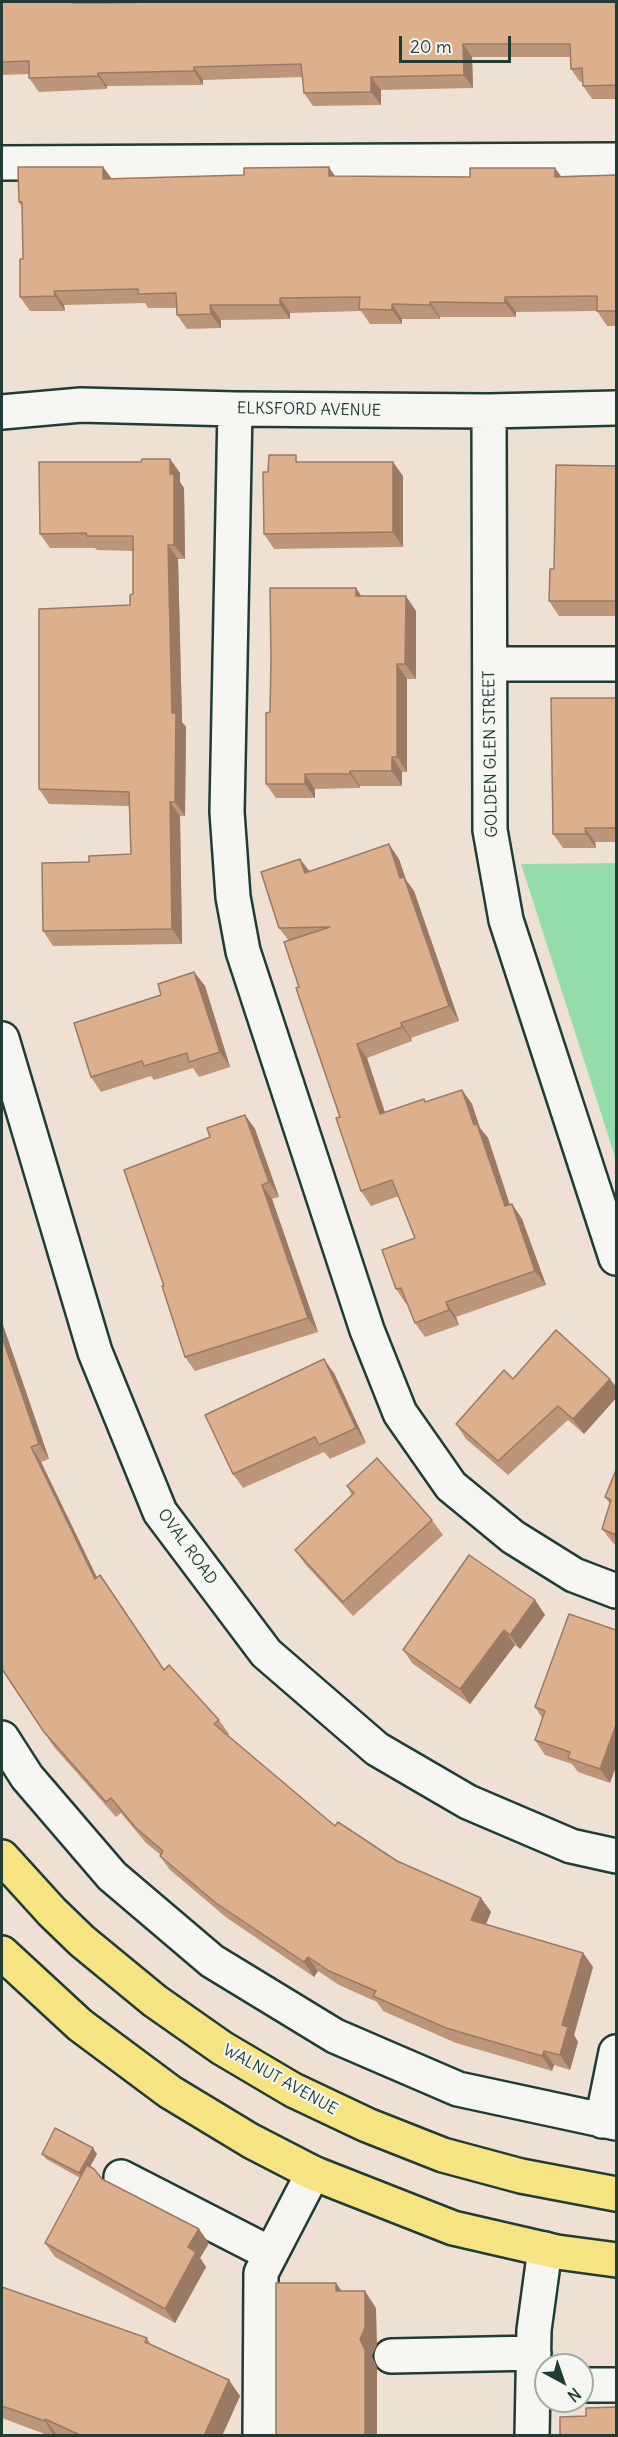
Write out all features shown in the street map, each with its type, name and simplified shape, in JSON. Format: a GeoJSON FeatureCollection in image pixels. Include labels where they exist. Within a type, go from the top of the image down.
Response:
{"type":"FeatureCollection","features":[{"type":"Feature","properties":{"kind":"main road","name":"WALNUT AVENUE"},"geometry":{"type":"LineString","coordinates":[[2,1857],[82,1941],[155,2001],[222,2048],[292,2090],[367,2126],[443,2155],[521,2176],[616,2194]]}},
{"type":"Feature","properties":{"kind":"main road"},"geometry":{"type":"LineString","coordinates":[[2,1953],[80,2025],[170,2092],[251,2141],[313,2173],[453,2228],[545,2249],[616,2260]]}},
{"type":"Feature","properties":{"kind":"street"},"geometry":{"type":"LineString","coordinates":[[2,163],[616,160]]}},
{"type":"Feature","properties":{"kind":"street","name":"ELKSFORD AVENUE"},"geometry":{"type":"LineString","coordinates":[[2,412],[81,405],[489,411],[616,408]]}},
{"type":"Feature","properties":{"kind":"street"},"geometry":{"type":"LineString","coordinates":[[235,409],[227,812],[233,897],[243,951],[250,973],[367,1330],[400,1413],[451,1485],[513,1537],[574,1575],[616,1591]]}},
{"type":"Feature","properties":{"kind":"street","name":"GOLDEN GLEN STREET"},"geometry":{"type":"LineString","coordinates":[[489,411],[490,830],[506,920],[616,1258]]}},
{"type":"Feature","properties":{"kind":"street"},"geometry":{"type":"LineString","coordinates":[[490,664],[616,664]]}},
{"type":"Feature","properties":{"kind":"street","name":"OVAL ROAD"},"geometry":{"type":"LineString","coordinates":[[2,1039],[12,1115],[95,1352],[160,1512],[266,1653],[377,1749],[468,1803],[570,1846],[616,1856]]}},
{"type":"Feature","properties":{"kind":"street"},"geometry":{"type":"LineString","coordinates":[[2,1738],[27,1777],[112,1876],[212,1961],[335,2036],[458,2089],[609,2122],[616,2052]]}},
{"type":"Feature","properties":{"kind":"street"},"geometry":{"type":"LineString","coordinates":[[260,2436],[261,2273],[313,2173]]}},
{"type":"Feature","properties":{"kind":"street"},"geometry":{"type":"LineString","coordinates":[[121,2177],[271,2254]]}},
{"type":"Feature","properties":{"kind":"street"},"geometry":{"type":"LineString","coordinates":[[536,2353],[534,2330],[545,2249]]}},
{"type":"Feature","properties":{"kind":"street"},"geometry":{"type":"LineString","coordinates":[[391,2356],[534,2374]]}},
{"type":"Feature","properties":{"kind":"street"},"geometry":{"type":"LineString","coordinates":[[594,2385],[616,2385]]}},
{"type":"Feature","properties":{"kind":"street"},"geometry":{"type":"LineString","coordinates":[[532,2436],[534,2413]]}},
{"type":"Feature","properties":{"kind":"green space"},"geometry":{"type":"Polygon","coordinates":[[[616,863],[616,1160],[521,864],[616,863]]]}},
{"type":"Feature","properties":{"kind":"building"},"geometry":{"type":"Polygon","coordinates":[[[2,2],[616,2],[616,85],[583,86],[582,68],[571,69],[570,44],[463,44],[464,75],[371,77],[371,92],[304,93],[301,64],[194,67],[194,71],[98,73],[98,76],[29,78],[29,61],[2,62],[2,2]]]}},
{"type":"Feature","properties":{"kind":"building"},"geometry":{"type":"Polygon","coordinates":[[[18,167],[103,167],[103,179],[244,175],[244,168],[329,167],[329,176],[470,177],[470,168],[555,168],[555,177],[616,175],[616,311],[597,311],[597,296],[505,297],[505,303],[392,304],[392,310],[359,309],[360,297],[280,298],[280,305],[210,305],[211,314],[177,315],[176,293],[138,294],[138,289],[54,291],[55,296],[20,297],[20,259],[23,259],[22,202],[19,202],[18,167]]]}},
{"type":"Feature","properties":{"kind":"building"},"geometry":{"type":"Polygon","coordinates":[[[269,455],[296,455],[296,462],[393,462],[393,532],[264,534],[263,472],[268,472],[269,455]]]}},
{"type":"Feature","properties":{"kind":"building"},"geometry":{"type":"Polygon","coordinates":[[[142,459],[170,459],[170,474],[174,474],[174,545],[168,545],[172,713],[176,713],[175,802],[170,802],[172,929],[43,931],[42,863],[89,862],[89,856],[131,854],[129,792],[39,789],[39,609],[130,605],[130,595],[133,594],[133,536],[87,536],[86,533],[40,534],[39,462],[141,462],[142,459]]]}},
{"type":"Feature","properties":{"kind":"building"},"geometry":{"type":"Polygon","coordinates":[[[556,465],[616,466],[616,601],[549,601],[550,569],[554,569],[556,465]]]}},
{"type":"Feature","properties":{"kind":"building"},"geometry":{"type":"Polygon","coordinates":[[[270,588],[356,588],[356,596],[406,596],[405,664],[397,664],[397,757],[392,757],[392,771],[305,774],[305,784],[266,784],[266,713],[270,712],[270,588]]]}},
{"type":"Feature","properties":{"kind":"building"},"geometry":{"type":"Polygon","coordinates":[[[551,698],[616,698],[616,828],[585,828],[586,834],[553,834],[551,698]]]}},
{"type":"Feature","properties":{"kind":"building"},"geometry":{"type":"Polygon","coordinates":[[[389,844],[400,878],[404,877],[449,1006],[401,1023],[402,1027],[357,1044],[380,1114],[424,1099],[425,1102],[462,1090],[474,1125],[477,1124],[505,1206],[512,1204],[535,1271],[446,1302],[449,1310],[415,1323],[401,1288],[396,1289],[382,1250],[415,1238],[392,1180],[361,1191],[336,1118],[340,1117],[296,988],[299,987],[284,942],[330,927],[279,928],[261,872],[300,859],[305,873],[389,844]]]}},
{"type":"Feature","properties":{"kind":"building"},"geometry":{"type":"Polygon","coordinates":[[[194,972],[220,1052],[189,1062],[187,1053],[144,1066],[142,1061],[91,1077],[74,1023],[161,995],[158,984],[194,972]]]}},
{"type":"Feature","properties":{"kind":"building"},"geometry":{"type":"Polygon","coordinates":[[[245,1115],[269,1182],[262,1185],[308,1318],[185,1357],[162,1286],[164,1286],[124,1170],[210,1137],[207,1128],[245,1115]]]}},
{"type":"Feature","properties":{"kind":"building"},"geometry":{"type":"Polygon","coordinates":[[[556,1330],[610,1379],[573,1419],[558,1406],[498,1461],[456,1424],[504,1370],[513,1379],[556,1330]]]}},
{"type":"Feature","properties":{"kind":"building"},"geometry":{"type":"Polygon","coordinates":[[[2,1337],[39,1444],[31,1447],[95,1579],[100,1575],[164,1670],[169,1665],[219,1720],[214,1724],[335,1826],[338,1822],[397,1861],[481,1898],[471,1920],[583,1953],[562,2025],[568,2027],[560,2055],[544,2051],[542,2056],[446,2028],[373,1996],[376,1991],[329,1971],[308,1957],[304,1962],[216,1903],[160,1856],[163,1851],[136,1828],[111,1798],[106,1802],[44,1732],[2,1669],[2,1337]]]}},
{"type":"Feature","properties":{"kind":"building"},"geometry":{"type":"Polygon","coordinates":[[[324,1359],[356,1428],[319,1445],[315,1437],[233,1474],[205,1415],[324,1359]]]}},
{"type":"Feature","properties":{"kind":"building"},"geometry":{"type":"Polygon","coordinates":[[[377,1458],[432,1520],[343,1602],[295,1550],[354,1493],[347,1486],[377,1458]]]}},
{"type":"Feature","properties":{"kind":"building"},"geometry":{"type":"Polygon","coordinates":[[[616,1470],[616,1535],[602,1529],[611,1500],[605,1497],[616,1470]]]}},
{"type":"Feature","properties":{"kind":"building"},"geometry":{"type":"Polygon","coordinates":[[[469,1555],[535,1600],[510,1635],[504,1630],[460,1689],[403,1650],[469,1555]]]}},
{"type":"Feature","properties":{"kind":"building"},"geometry":{"type":"Polygon","coordinates":[[[569,1614],[616,1630],[616,1725],[600,1769],[568,1758],[570,1752],[535,1740],[545,1711],[535,1707],[569,1614]]]}},
{"type":"Feature","properties":{"kind":"building"},"geometry":{"type":"Polygon","coordinates":[[[55,2128],[93,2148],[79,2173],[42,2154],[55,2128]]]}},
{"type":"Feature","properties":{"kind":"building"},"geometry":{"type":"Polygon","coordinates":[[[87,2165],[94,2169],[102,2179],[199,2229],[188,2247],[196,2252],[165,2309],[45,2243],[87,2165]]]}},
{"type":"Feature","properties":{"kind":"building"},"geometry":{"type":"Polygon","coordinates":[[[276,2283],[336,2283],[336,2291],[365,2291],[365,2328],[360,2339],[365,2350],[365,2436],[276,2436],[276,2283]]]}},
{"type":"Feature","properties":{"kind":"building"},"geometry":{"type":"Polygon","coordinates":[[[2,2287],[147,2338],[145,2342],[229,2380],[204,2436],[82,2436],[45,2419],[45,2421],[2,2406],[2,2287]]]}},
{"type":"Feature","properties":{"kind":"building"},"geometry":{"type":"Polygon","coordinates":[[[616,2407],[616,2436],[560,2436],[560,2417],[586,2416],[586,2413],[594,2413],[594,2408],[616,2407]]]}}]}
